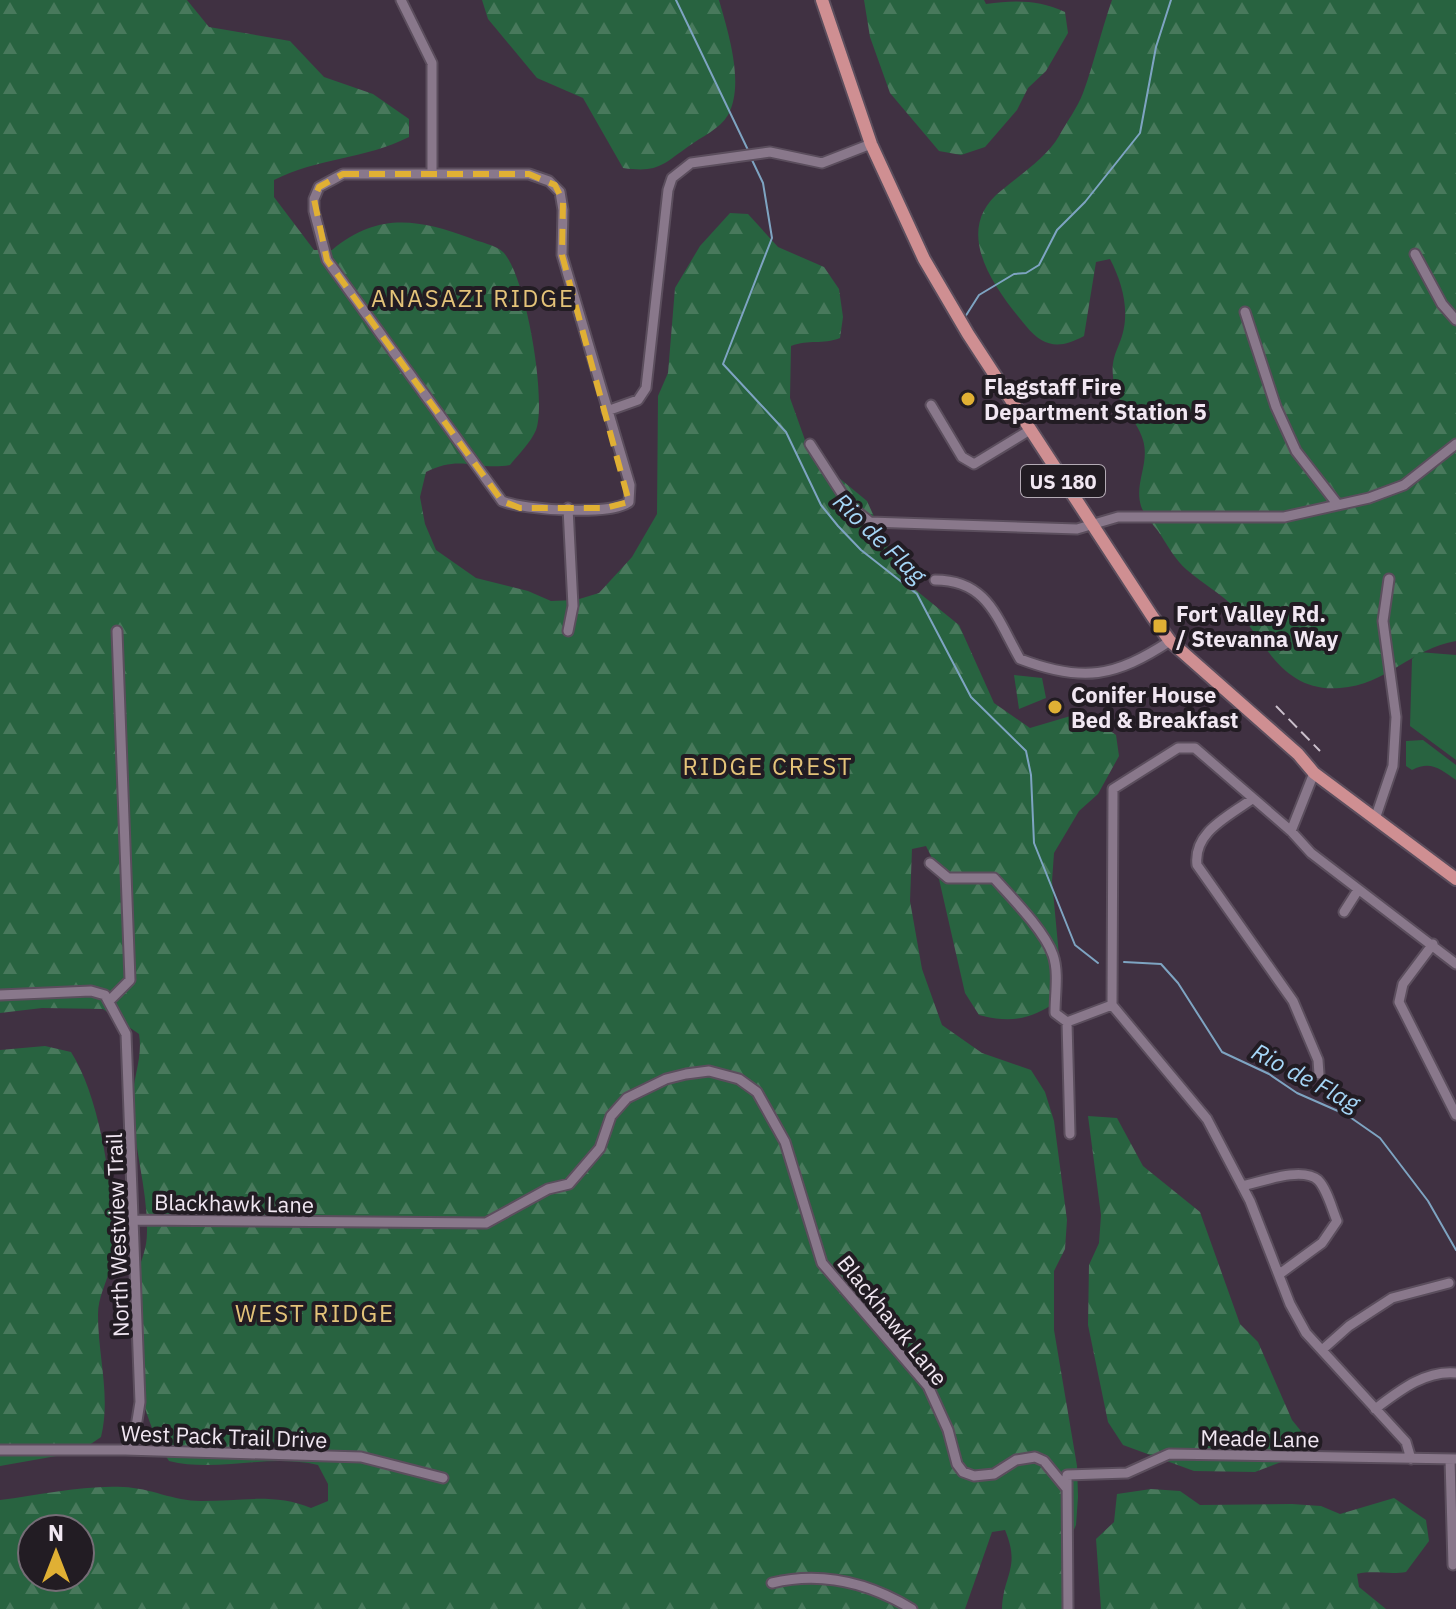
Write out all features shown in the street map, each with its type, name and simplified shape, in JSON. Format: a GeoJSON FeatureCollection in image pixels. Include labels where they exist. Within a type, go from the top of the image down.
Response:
{"type":"FeatureCollection","features":[{"type":"Feature","properties":{"kind":"main road","name":"US 180"},"geometry":{"type":"LineString","coordinates":[[825,1],[871,144],[924,259],[1030,430],[1170,641],[1298,754],[1314,773],[1456,879]]}},
{"type":"Feature","properties":{"kind":"street"},"geometry":{"type":"LineString","coordinates":[[401,0],[432,63],[432,173]]}},
{"type":"Feature","properties":{"kind":"street"},"geometry":{"type":"LineString","coordinates":[[607,411],[638,400],[646,388],[668,190],[672,178],[691,163],[770,152],[822,163],[871,144]]}},
{"type":"Feature","properties":{"kind":"street"},"geometry":{"type":"LineString","coordinates":[[432,173],[540,175],[555,185],[563,201],[562,255],[630,485],[629,502],[622,507],[520,508],[502,501],[330,267],[323,252],[314,199],[319,187],[343,174],[432,173]]}},
{"type":"Feature","properties":{"kind":"street"},"geometry":{"type":"LineString","coordinates":[[1415,254],[1442,304],[1456,320]]}},
{"type":"Feature","properties":{"kind":"street"},"geometry":{"type":"LineString","coordinates":[[1245,312],[1276,407],[1296,451],[1338,505]]}},
{"type":"Feature","properties":{"kind":"street"},"geometry":{"type":"LineString","coordinates":[[931,405],[962,457],[974,464],[1030,430]]}},
{"type":"Feature","properties":{"kind":"street"},"geometry":{"type":"LineString","coordinates":[[810,444],[850,506],[870,522],[970,527],[1093,527],[1118,517],[1284,517],[1338,505],[1404,485],[1456,444]]}},
{"type":"Feature","properties":{"kind":"street"},"geometry":{"type":"LineString","coordinates":[[568,508],[573,606],[568,631]]}},
{"type":"Feature","properties":{"kind":"street"},"geometry":{"type":"LineString","coordinates":[[1375,819],[1393,766],[1396,717],[1383,621],[1389,579]]}},
{"type":"Feature","properties":{"kind":"street"},"geometry":{"type":"LineString","coordinates":[[935,580],[955,580],[985,597],[1020,659],[1056,673],[1107,672],[1132,666],[1170,641]]}},
{"type":"Feature","properties":{"kind":"street"},"geometry":{"type":"LineString","coordinates":[[0,995],[91,991],[105,995],[109,1001],[130,980],[117,631]]}},
{"type":"Feature","properties":{"kind":"street"},"geometry":{"type":"LineString","coordinates":[[1411,1459],[1406,1442],[1306,1333],[1242,1186],[1207,1119],[1112,1005],[1113,789],[1178,748],[1195,748],[1291,831],[1311,853],[1456,964]]}},
{"type":"Feature","properties":{"kind":"street"},"geometry":{"type":"LineString","coordinates":[[1291,831],[1314,773]]}},
{"type":"Feature","properties":{"kind":"street"},"geometry":{"type":"LineString","coordinates":[[1252,799],[1203,836],[1195,853],[1197,865],[1293,1001],[1318,1060],[1319,1074]]}},
{"type":"Feature","properties":{"kind":"street"},"geometry":{"type":"LineString","coordinates":[[930,863],[948,878],[994,878],[1004,889],[1044,938],[1053,956],[1055,1013],[1067,1022]]}},
{"type":"Feature","properties":{"kind":"street"},"geometry":{"type":"LineString","coordinates":[[1344,912],[1358,890]]}},
{"type":"Feature","properties":{"kind":"street"},"geometry":{"type":"LineString","coordinates":[[1433,944],[1403,984],[1399,1002],[1456,1115]]}},
{"type":"Feature","properties":{"kind":"street","name":"North Westview Trail"},"geometry":{"type":"LineString","coordinates":[[109,1001],[120,1016],[126,1034],[135,1220],[140,1402],[136,1427],[125,1450]]}},
{"type":"Feature","properties":{"kind":"street"},"geometry":{"type":"LineString","coordinates":[[1067,1022],[1112,1005]]}},
{"type":"Feature","properties":{"kind":"street"},"geometry":{"type":"LineString","coordinates":[[1067,1022],[1070,1134]]}},
{"type":"Feature","properties":{"kind":"street","name":"Blackhawk Lane"},"geometry":{"type":"LineString","coordinates":[[135,1220],[486,1223],[548,1189],[569,1184],[600,1148],[611,1116],[627,1098],[666,1079],[686,1074],[709,1071],[739,1079],[757,1092],[785,1142],[822,1263],[928,1386],[942,1414],[957,1464],[963,1472],[974,1476],[994,1474],[1016,1460],[1035,1457],[1044,1461],[1067,1489]]}},
{"type":"Feature","properties":{"kind":"street"},"geometry":{"type":"LineString","coordinates":[[1242,1186],[1306,1174],[1318,1181],[1337,1221],[1322,1243],[1281,1273]]}},
{"type":"Feature","properties":{"kind":"street"},"geometry":{"type":"LineString","coordinates":[[1322,1350],[1349,1326],[1392,1298],[1449,1283]]}},
{"type":"Feature","properties":{"kind":"street"},"geometry":{"type":"LineString","coordinates":[[1375,1409],[1420,1379],[1440,1372],[1456,1373]]}},
{"type":"Feature","properties":{"kind":"street","name":"West Pack Trail Drive"},"geometry":{"type":"LineString","coordinates":[[0,1450],[125,1450],[373,1458],[443,1478]]}},
{"type":"Feature","properties":{"kind":"street","name":"Meade Lane"},"geometry":{"type":"LineString","coordinates":[[1067,1489],[1067,1475],[1127,1473],[1169,1454],[1453,1459]]}},
{"type":"Feature","properties":{"kind":"street"},"geometry":{"type":"LineString","coordinates":[[1453,1459],[1453,1565]]}},
{"type":"Feature","properties":{"kind":"street"},"geometry":{"type":"LineString","coordinates":[[1067,1489],[1068,1609]]}},
{"type":"Feature","properties":{"kind":"street"},"geometry":{"type":"LineString","coordinates":[[772,1583],[822,1578],[850,1582],[885,1593],[912,1609]]}},
{"type":"Feature","properties":{"kind":"highlighted area"},"geometry":{"type":"Polygon","coordinates":[[[343,174],[529,174],[555,185],[563,201],[562,255],[629,502],[605,508],[520,508],[502,501],[327,260],[314,199],[319,187],[343,174]]]}},
{"type":"Feature","properties":{"kind":"green space"},"geometry":{"type":"Polygon","coordinates":[[[0,0],[187,0],[209,27],[290,41],[324,77],[373,94],[409,119],[409,137],[274,180],[274,197],[314,250],[332,250],[366,229],[382,224],[416,223],[451,232],[503,252],[519,285],[532,339],[539,393],[536,430],[510,465],[459,463],[426,472],[420,497],[425,524],[436,550],[476,578],[528,591],[551,601],[576,600],[599,593],[632,557],[657,514],[658,396],[668,373],[675,288],[700,246],[730,213],[748,214],[778,247],[824,267],[839,289],[843,317],[840,338],[791,346],[790,398],[810,454],[867,501],[902,579],[959,625],[994,703],[1030,728],[1084,712],[1116,735],[1119,756],[1098,794],[1079,811],[1054,853],[1052,881],[1061,977],[1055,1003],[1045,1009],[1018,1018],[979,1015],[965,993],[936,866],[926,846],[912,849],[910,901],[922,969],[942,1025],[982,1053],[1031,1070],[1045,1092],[1054,1121],[1067,1220],[1065,1249],[1054,1271],[1054,1330],[1077,1466],[1078,1497],[1076,1525],[1066,1548],[1065,1609],[1002,1609],[1011,1563],[1010,1543],[1005,1530],[992,1532],[965,1609],[0,1609],[0,1500],[77,1489],[123,1487],[201,1501],[270,1499],[311,1508],[328,1501],[328,1484],[318,1465],[281,1461],[206,1465],[169,1461],[158,1442],[143,1399],[133,1330],[135,1285],[147,1232],[133,1116],[139,1034],[103,1009],[42,1008],[0,1013],[0,0]]]}},
{"type":"Feature","properties":{"kind":"green space"},"geometry":{"type":"Polygon","coordinates":[[[482,0],[719,0],[735,73],[733,102],[728,115],[715,129],[659,166],[623,168],[583,98],[537,78],[488,19],[482,0]]]}},
{"type":"Feature","properties":{"kind":"green space"},"geometry":{"type":"Polygon","coordinates":[[[864,0],[1036,3],[1065,12],[1068,33],[1046,71],[1028,88],[1017,110],[985,147],[961,155],[939,151],[890,93],[870,37],[864,0]]]}},
{"type":"Feature","properties":{"kind":"green space"},"geometry":{"type":"Polygon","coordinates":[[[1112,0],[1456,0],[1456,641],[1426,651],[1371,680],[1340,688],[1322,688],[1293,677],[1271,656],[1237,610],[1183,566],[1144,513],[1139,498],[1145,457],[1143,440],[1114,386],[1114,360],[1122,336],[1125,306],[1110,259],[1096,262],[1084,336],[1067,343],[1053,344],[1039,339],[1026,326],[1002,295],[983,259],[979,223],[987,206],[1040,158],[1059,136],[1083,93],[1112,0]]]}},
{"type":"Feature","properties":{"kind":"green space"},"geometry":{"type":"Polygon","coordinates":[[[1419,652],[1456,655],[1456,760],[1410,726],[1412,659],[1419,652]]]}},
{"type":"Feature","properties":{"kind":"green space"},"geometry":{"type":"Polygon","coordinates":[[[1014,675],[1042,678],[1046,698],[1019,709],[1014,675]]]}},
{"type":"Feature","properties":{"kind":"green space"},"geometry":{"type":"Polygon","coordinates":[[[1423,740],[1456,765],[1456,780],[1435,767],[1412,770],[1406,766],[1406,741],[1423,740]]]}},
{"type":"Feature","properties":{"kind":"green space"},"geometry":{"type":"Polygon","coordinates":[[[45,1046],[71,1052],[91,1097],[105,1154],[112,1239],[110,1269],[98,1315],[104,1422],[101,1437],[79,1452],[0,1466],[0,1050],[45,1046]]]}},
{"type":"Feature","properties":{"kind":"green space"},"geometry":{"type":"Polygon","coordinates":[[[1088,1116],[1117,1118],[1143,1166],[1200,1212],[1240,1324],[1258,1342],[1292,1420],[1305,1436],[1305,1453],[1255,1472],[1194,1471],[1123,1445],[1108,1422],[1088,1325],[1089,1265],[1099,1243],[1101,1215],[1088,1116]]]}},
{"type":"Feature","properties":{"kind":"green space"},"geometry":{"type":"Polygon","coordinates":[[[1151,1489],[1180,1491],[1200,1505],[1292,1504],[1321,1506],[1340,1514],[1394,1498],[1426,1520],[1429,1541],[1406,1572],[1357,1574],[1359,1587],[1386,1609],[1101,1609],[1096,1539],[1114,1522],[1117,1494],[1151,1489]]]}},
{"type":"Feature","properties":{"kind":"waterway","name":"Rio de Flag"},"geometry":{"type":"LineString","coordinates":[[676,0],[748,150]]}},
{"type":"Feature","properties":{"kind":"waterway"},"geometry":{"type":"LineString","coordinates":[[965,317],[979,295],[1014,274],[1026,273],[1039,265],[1057,230],[1085,202],[1140,133],[1156,47],[1171,0]]}},
{"type":"Feature","properties":{"kind":"waterway","name":"Rio de Flag"},"geometry":{"type":"LineString","coordinates":[[752,160],[763,183],[772,238],[723,364],[786,432],[821,505],[838,526],[861,550],[917,594],[971,697],[1026,751],[1031,775],[1034,843],[1075,945],[1098,963]]}},
{"type":"Feature","properties":{"kind":"waterway","name":"Rio de Flag"},"geometry":{"type":"LineString","coordinates":[[1124,962],[1161,964],[1178,983],[1222,1052],[1269,1074],[1297,1093],[1347,1115],[1380,1138],[1428,1201],[1456,1250]]}},
{"type":"Feature","properties":{"kind":"railway"},"geometry":{"type":"LineString","coordinates":[[1276,706],[1320,751]]}},
{"type":"Feature","properties":{"kind":"place","name":"Flagstaff Fire Department Station 5"},"geometry":{"type":"Point","coordinates":[968,399]}},
{"type":"Feature","properties":{"kind":"place","name":"Fort Valley Rd. / Stevanna Way"},"geometry":{"type":"Point","coordinates":[1160,626]}},
{"type":"Feature","properties":{"kind":"place","name":"Conifer House Bed & Breakfast"},"geometry":{"type":"Point","coordinates":[1055,707]}},
{"type":"Feature","properties":{"kind":"district","name":"ANASAZI RIDGE"},"geometry":{"type":"Point","coordinates":[473,298]}},
{"type":"Feature","properties":{"kind":"district","name":"RIDGE CREST"},"geometry":{"type":"Point","coordinates":[768,766]}},
{"type":"Feature","properties":{"kind":"district","name":"WEST RIDGE"},"geometry":{"type":"Point","coordinates":[315,1313]}}]}
